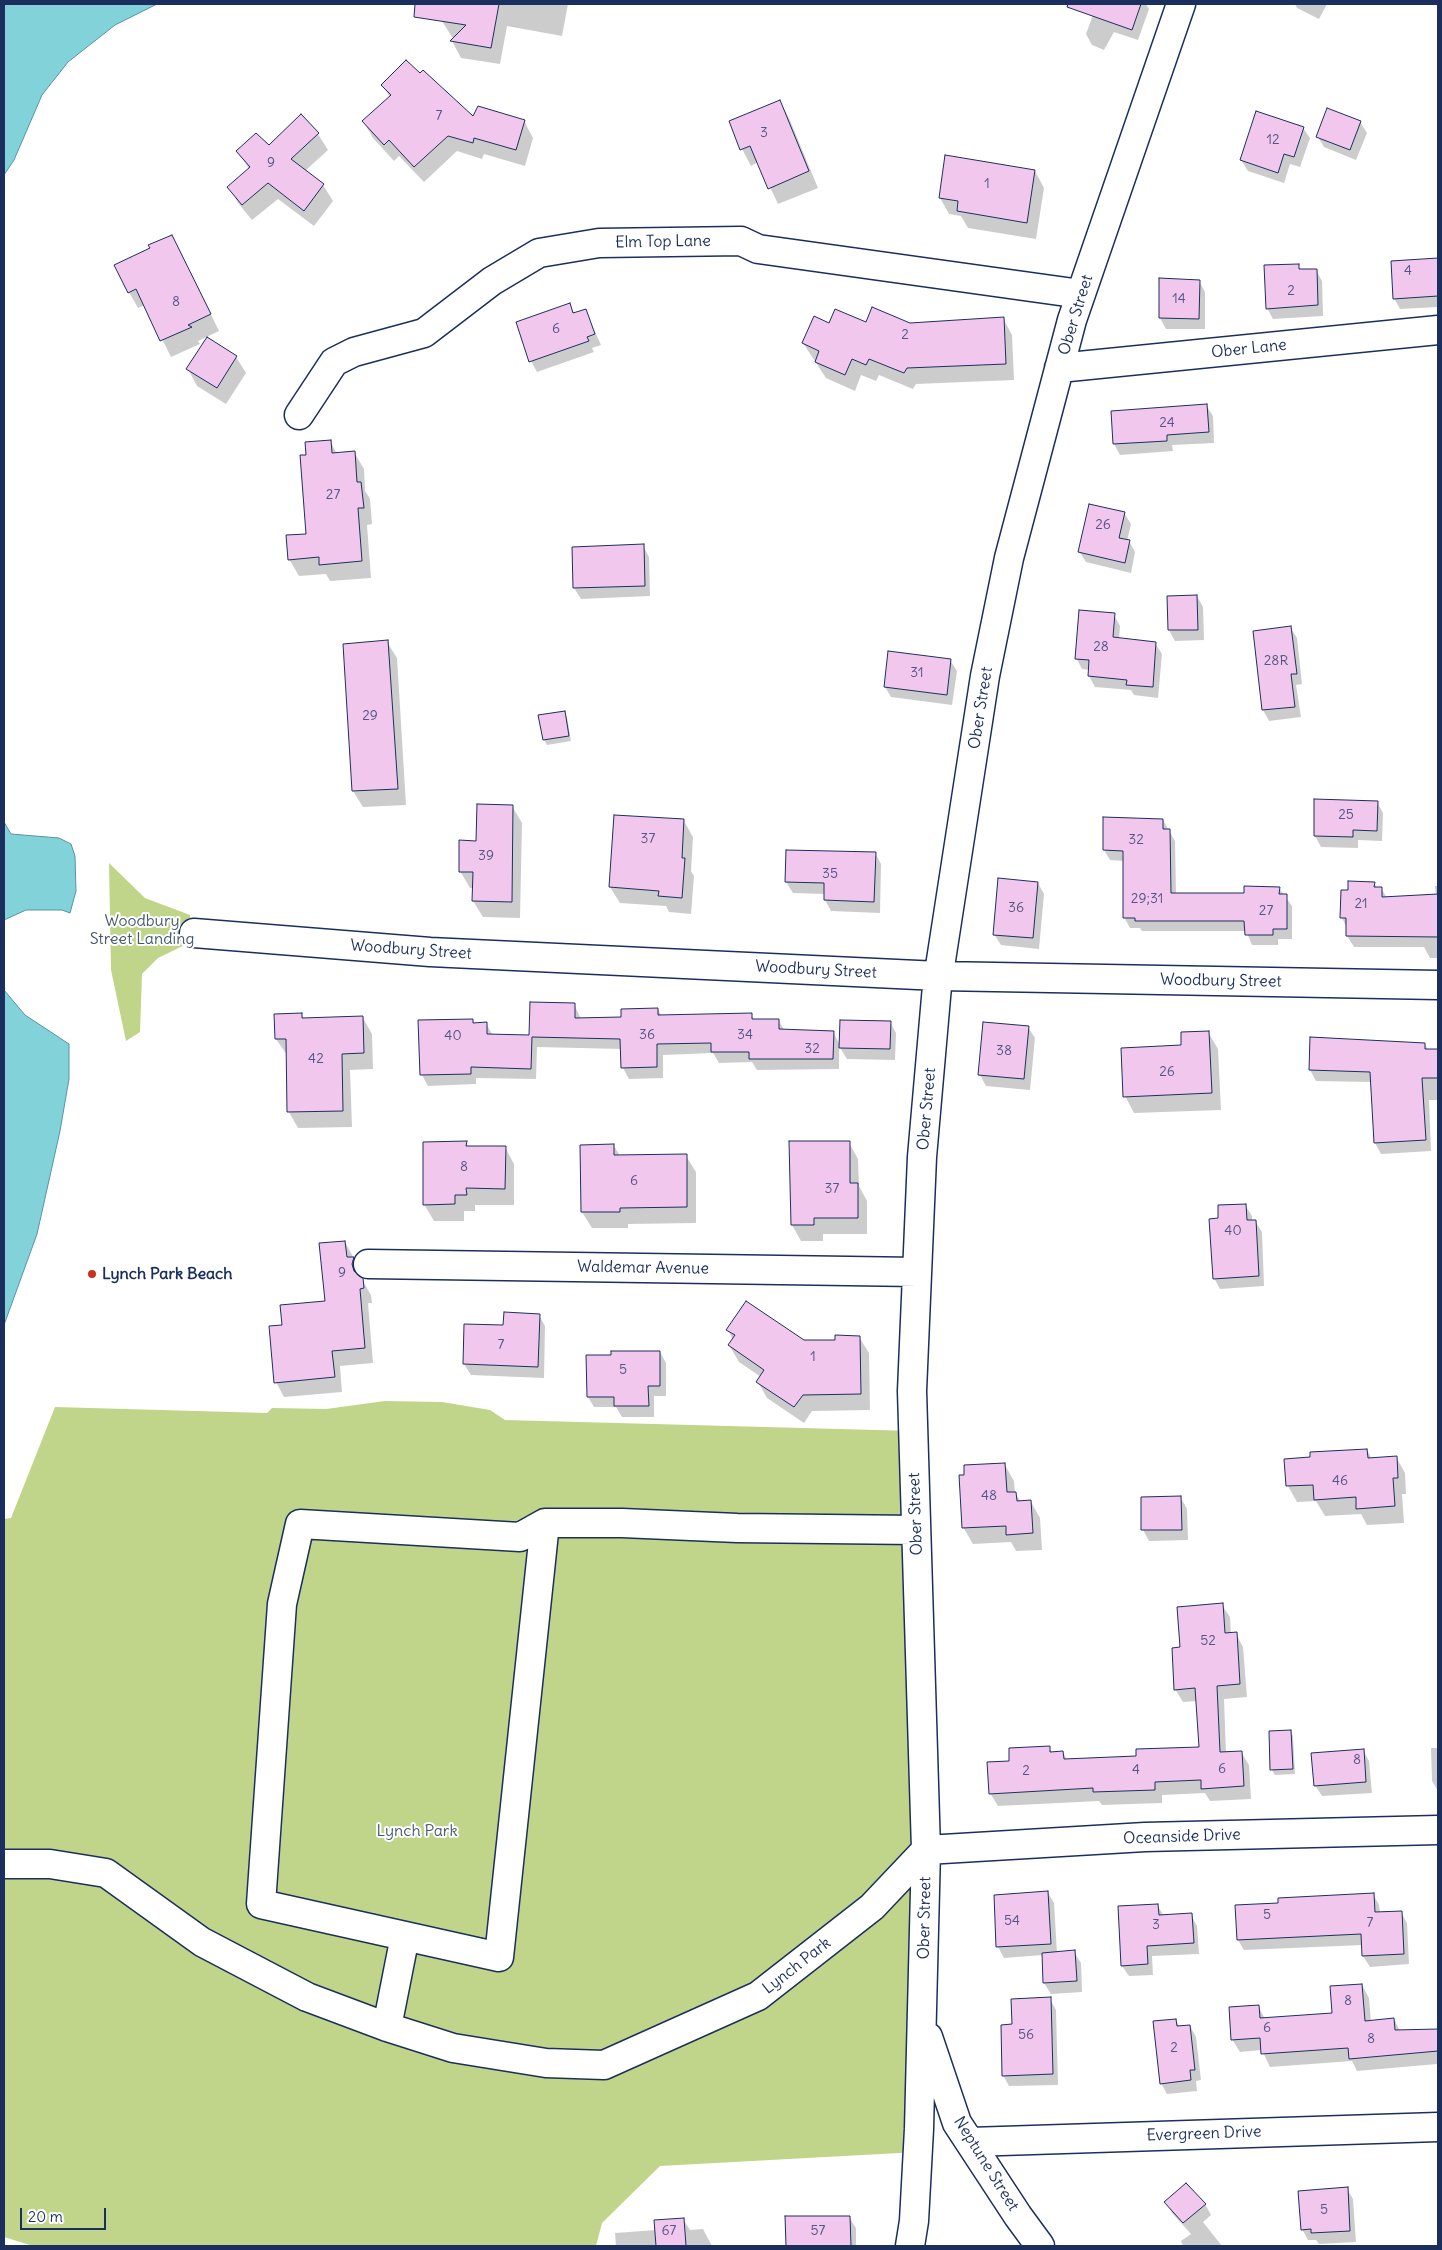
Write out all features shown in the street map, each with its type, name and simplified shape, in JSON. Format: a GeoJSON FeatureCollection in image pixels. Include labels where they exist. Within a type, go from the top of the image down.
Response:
{"type":"FeatureCollection","features":[{"type":"Feature","properties":{"kind":"street","name":"Ober Street"},"geometry":{"type":"LineString","coordinates":[[910,2246],[918,2152],[926,1850],[912,1391],[922,1157],[939,976],[985,676],[1009,558],[1059,368],[1081,294],[1182,4]]}},
{"type":"Feature","properties":{"kind":"street","name":"Elm Top Lane"},"geometry":{"type":"LineString","coordinates":[[299,415],[334,362],[354,352],[424,333],[492,281],[539,252],[599,243],[741,241],[758,249],[1081,294]]}},
{"type":"Feature","properties":{"kind":"street","name":"Ober Lane"},"geometry":{"type":"LineString","coordinates":[[1059,368],[1438,330]]}},
{"type":"Feature","properties":{"kind":"street","name":"Woodbury Street"},"geometry":{"type":"LineString","coordinates":[[194,933],[430,952],[939,976],[1438,985]]}},
{"type":"Feature","properties":{"kind":"street","name":"Waldemar Avenue"},"geometry":{"type":"LineString","coordinates":[[368,1264],[917,1272]]}},
{"type":"Feature","properties":{"kind":"street"},"geometry":{"type":"LineString","coordinates":[[545,1523],[499,1957],[261,1904],[282,1604],[300,1524],[520,1537],[545,1523],[916,1530]]}},
{"type":"Feature","properties":{"kind":"street","name":"Oceanside Drive"},"geometry":{"type":"LineString","coordinates":[[926,1850],[1145,1837],[1438,1830]]}},
{"type":"Feature","properties":{"kind":"street","name":"Lynch Park"},"geometry":{"type":"LineString","coordinates":[[4,1864],[50,1864],[106,1873],[202,1942],[307,1997],[387,2027],[453,2048],[546,2063],[604,2065],[758,1996],[872,1907],[926,1850]]}},
{"type":"Feature","properties":{"kind":"street"},"geometry":{"type":"LineString","coordinates":[[387,2027],[405,1936]]}},
{"type":"Feature","properties":{"kind":"street","name":"Neptune Street"},"geometry":{"type":"LineString","coordinates":[[922,2019],[957,2123],[1040,2246]]}},
{"type":"Feature","properties":{"kind":"street","name":"Evergreen Drive"},"geometry":{"type":"LineString","coordinates":[[970,2142],[1438,2127]]}},
{"type":"Feature","properties":{"kind":"green space","name":"Woodbury Street Landing"},"geometry":{"type":"Polygon","coordinates":[[[109,863],[145,898],[190,915],[193,941],[158,958],[142,974],[140,1032],[126,1041],[111,970],[109,863]]]}},
{"type":"Feature","properties":{"kind":"green space","name":"Lynch Park"},"geometry":{"type":"Polygon","coordinates":[[[385,1401],[442,1402],[490,1410],[505,1420],[914,1431],[918,2152],[660,2166],[602,2223],[596,2246],[33,2246],[4,2237],[4,1519],[11,1518],[55,1407],[267,1413],[272,1408],[326,1409],[385,1401]]]}},
{"type":"Feature","properties":{"kind":"water"},"geometry":{"type":"Polygon","coordinates":[[[4,4],[157,4],[115,25],[68,62],[42,95],[14,160],[4,175],[4,4]]]}},
{"type":"Feature","properties":{"kind":"water"},"geometry":{"type":"Polygon","coordinates":[[[4,822],[11,834],[59,838],[71,844],[75,856],[76,891],[70,913],[62,910],[26,910],[4,920],[4,822]]]}},
{"type":"Feature","properties":{"kind":"water"},"geometry":{"type":"Polygon","coordinates":[[[4,990],[25,1015],[69,1044],[69,1079],[60,1131],[37,1234],[4,1325],[4,990]]]}},
{"type":"Feature","properties":{"kind":"building"},"geometry":{"type":"Polygon","coordinates":[[[415,4],[499,4],[491,48],[450,41],[466,25],[414,17],[415,4]]]}},
{"type":"Feature","properties":{"kind":"building"},"geometry":{"type":"Polygon","coordinates":[[[1068,4],[1141,4],[1132,30],[1067,7],[1068,4]]]}},
{"type":"Feature","properties":{"kind":"building"},"geometry":{"type":"Polygon","coordinates":[[[406,60],[420,73],[423,70],[473,116],[478,106],[525,120],[516,150],[474,138],[473,143],[448,136],[414,167],[389,140],[384,145],[362,121],[391,95],[381,85],[406,60]]]}},
{"type":"Feature","properties":{"kind":"building"},"geometry":{"type":"Polygon","coordinates":[[[780,100],[809,171],[768,189],[750,146],[740,150],[729,121],[780,100]]]}},
{"type":"Feature","properties":{"kind":"building"},"geometry":{"type":"Polygon","coordinates":[[[1327,108],[1361,121],[1350,150],[1316,137],[1327,108]]]}},
{"type":"Feature","properties":{"kind":"building"},"geometry":{"type":"Polygon","coordinates":[[[1256,111],[1304,127],[1294,157],[1284,154],[1278,173],[1240,160],[1256,111]]]}},
{"type":"Feature","properties":{"kind":"building"},"geometry":{"type":"Polygon","coordinates":[[[301,114],[319,133],[291,159],[324,184],[304,211],[268,183],[242,205],[227,187],[250,167],[236,151],[256,133],[269,145],[301,114]]]}},
{"type":"Feature","properties":{"kind":"building"},"geometry":{"type":"Polygon","coordinates":[[[945,155],[1035,170],[1027,223],[957,211],[958,201],[939,198],[945,155]]]}},
{"type":"Feature","properties":{"kind":"building"},"geometry":{"type":"Polygon","coordinates":[[[172,235],[211,314],[188,325],[192,327],[160,341],[136,289],[128,293],[114,265],[150,248],[148,245],[172,235]]]}},
{"type":"Feature","properties":{"kind":"building"},"geometry":{"type":"Polygon","coordinates":[[[1438,258],[1438,296],[1393,299],[1391,261],[1438,258]]]}},
{"type":"Feature","properties":{"kind":"building"},"geometry":{"type":"Polygon","coordinates":[[[1299,264],[1299,269],[1317,269],[1318,305],[1266,309],[1264,265],[1299,264]]]}},
{"type":"Feature","properties":{"kind":"building"},"geometry":{"type":"Polygon","coordinates":[[[1159,278],[1200,280],[1199,319],[1159,318],[1159,278]]]}},
{"type":"Feature","properties":{"kind":"building"},"geometry":{"type":"Polygon","coordinates":[[[570,303],[573,313],[586,309],[595,334],[587,337],[589,341],[529,362],[516,322],[570,303]]]}},
{"type":"Feature","properties":{"kind":"building"},"geometry":{"type":"Polygon","coordinates":[[[872,307],[910,323],[1004,317],[1006,364],[907,368],[904,373],[869,359],[866,365],[852,359],[845,375],[815,362],[819,351],[802,343],[814,316],[829,323],[835,309],[866,322],[872,307]]]}},
{"type":"Feature","properties":{"kind":"building"},"geometry":{"type":"Polygon","coordinates":[[[207,337],[237,356],[217,388],[186,369],[207,337]]]}},
{"type":"Feature","properties":{"kind":"building"},"geometry":{"type":"Polygon","coordinates":[[[1207,404],[1209,432],[1167,435],[1167,441],[1113,444],[1111,411],[1207,404]]]}},
{"type":"Feature","properties":{"kind":"building"},"geometry":{"type":"Polygon","coordinates":[[[331,440],[332,453],[355,451],[357,482],[361,482],[364,508],[358,508],[362,561],[319,565],[319,557],[288,560],[286,535],[306,534],[300,455],[306,455],[305,442],[331,440]]]}},
{"type":"Feature","properties":{"kind":"building"},"geometry":{"type":"Polygon","coordinates":[[[1089,504],[1125,512],[1119,538],[1130,540],[1125,563],[1078,552],[1089,504]]]}},
{"type":"Feature","properties":{"kind":"building"},"geometry":{"type":"Polygon","coordinates":[[[644,544],[645,586],[573,588],[572,547],[644,544]]]}},
{"type":"Feature","properties":{"kind":"building"},"geometry":{"type":"Polygon","coordinates":[[[1197,595],[1198,630],[1168,630],[1167,596],[1197,595]]]}},
{"type":"Feature","properties":{"kind":"building"},"geometry":{"type":"Polygon","coordinates":[[[1079,610],[1115,613],[1113,637],[1156,642],[1153,687],[1126,685],[1127,680],[1088,676],[1089,660],[1075,659],[1079,610]]]}},
{"type":"Feature","properties":{"kind":"building"},"geometry":{"type":"Polygon","coordinates":[[[1291,626],[1297,674],[1291,674],[1295,707],[1262,710],[1253,631],[1291,626]]]}},
{"type":"Feature","properties":{"kind":"building"},"geometry":{"type":"Polygon","coordinates":[[[388,640],[398,789],[352,791],[343,644],[388,640]]]}},
{"type":"Feature","properties":{"kind":"building"},"geometry":{"type":"Polygon","coordinates":[[[888,651],[951,659],[947,695],[884,687],[888,651]]]}},
{"type":"Feature","properties":{"kind":"building"},"geometry":{"type":"Polygon","coordinates":[[[565,711],[569,736],[543,740],[538,715],[565,711]]]}},
{"type":"Feature","properties":{"kind":"building"},"geometry":{"type":"Polygon","coordinates":[[[1314,799],[1378,801],[1377,831],[1353,830],[1353,837],[1314,836],[1314,799]]]}},
{"type":"Feature","properties":{"kind":"building"},"geometry":{"type":"Polygon","coordinates":[[[477,804],[513,805],[512,902],[472,901],[473,872],[459,872],[459,840],[476,841],[477,804]]]}},
{"type":"Feature","properties":{"kind":"building"},"geometry":{"type":"Polygon","coordinates":[[[614,815],[684,819],[682,858],[685,858],[682,898],[658,896],[659,891],[609,887],[614,815]]]}},
{"type":"Feature","properties":{"kind":"building"},"geometry":{"type":"Polygon","coordinates":[[[1103,817],[1163,819],[1163,829],[1170,829],[1171,893],[1244,893],[1244,886],[1280,887],[1279,894],[1287,894],[1287,929],[1273,929],[1273,935],[1245,935],[1244,921],[1135,921],[1135,918],[1123,918],[1123,851],[1103,850],[1103,817]]]}},
{"type":"Feature","properties":{"kind":"building"},"geometry":{"type":"Polygon","coordinates":[[[786,850],[876,852],[874,902],[824,900],[824,883],[785,882],[786,850]]]}},
{"type":"Feature","properties":{"kind":"building"},"geometry":{"type":"Polygon","coordinates":[[[998,878],[1038,882],[1033,938],[993,935],[998,878]]]}},
{"type":"Feature","properties":{"kind":"building"},"geometry":{"type":"Polygon","coordinates":[[[1348,881],[1375,882],[1374,887],[1382,887],[1382,897],[1438,894],[1438,937],[1346,936],[1346,918],[1340,918],[1341,890],[1348,890],[1348,881]]]}},
{"type":"Feature","properties":{"kind":"building"},"geometry":{"type":"Polygon","coordinates":[[[530,1002],[575,1003],[575,1018],[621,1017],[621,1009],[658,1008],[658,1015],[752,1013],[752,1019],[779,1019],[779,1029],[834,1031],[833,1059],[749,1059],[749,1052],[711,1052],[711,1043],[657,1044],[657,1067],[621,1068],[620,1039],[532,1037],[531,1069],[471,1067],[471,1074],[420,1075],[418,1020],[473,1019],[473,1023],[487,1022],[487,1034],[529,1035],[530,1002]]]}},
{"type":"Feature","properties":{"kind":"building"},"geometry":{"type":"Polygon","coordinates":[[[302,1013],[302,1018],[363,1016],[364,1053],[342,1054],[343,1111],[287,1112],[286,1039],[275,1039],[274,1014],[302,1013]]]}},
{"type":"Feature","properties":{"kind":"building"},"geometry":{"type":"Polygon","coordinates":[[[840,1020],[891,1021],[890,1049],[839,1048],[840,1020]]]}},
{"type":"Feature","properties":{"kind":"building"},"geometry":{"type":"Polygon","coordinates":[[[983,1022],[1029,1026],[1024,1079],[978,1075],[983,1022]]]}},
{"type":"Feature","properties":{"kind":"building"},"geometry":{"type":"Polygon","coordinates":[[[1209,1031],[1212,1093],[1123,1097],[1121,1048],[1181,1045],[1181,1032],[1209,1031]]]}},
{"type":"Feature","properties":{"kind":"building"},"geometry":{"type":"Polygon","coordinates":[[[1310,1037],[1425,1043],[1425,1049],[1438,1049],[1438,1078],[1422,1078],[1426,1140],[1374,1143],[1370,1072],[1309,1070],[1310,1037]]]}},
{"type":"Feature","properties":{"kind":"building"},"geometry":{"type":"Polygon","coordinates":[[[467,1141],[466,1146],[506,1146],[505,1189],[466,1188],[467,1195],[455,1195],[455,1204],[423,1205],[423,1142],[467,1141]]]}},
{"type":"Feature","properties":{"kind":"building"},"geometry":{"type":"Polygon","coordinates":[[[789,1141],[850,1141],[850,1183],[858,1183],[858,1218],[814,1218],[814,1225],[791,1225],[789,1141]]]}},
{"type":"Feature","properties":{"kind":"building"},"geometry":{"type":"Polygon","coordinates":[[[614,1144],[614,1155],[687,1154],[687,1207],[620,1208],[620,1212],[581,1212],[580,1145],[614,1144]]]}},
{"type":"Feature","properties":{"kind":"building"},"geometry":{"type":"Polygon","coordinates":[[[1246,1204],[1247,1220],[1256,1220],[1259,1276],[1213,1279],[1209,1219],[1218,1218],[1218,1205],[1246,1204]]]}},
{"type":"Feature","properties":{"kind":"building"},"geometry":{"type":"Polygon","coordinates":[[[345,1241],[347,1257],[354,1257],[352,1264],[354,1271],[363,1278],[364,1288],[360,1289],[365,1348],[332,1351],[335,1377],[274,1383],[269,1326],[282,1325],[280,1305],[325,1301],[319,1243],[345,1241]]]}},
{"type":"Feature","properties":{"kind":"building"},"geometry":{"type":"Polygon","coordinates":[[[746,1301],[804,1340],[835,1340],[835,1335],[860,1336],[861,1394],[803,1395],[794,1407],[756,1382],[764,1370],[728,1345],[735,1335],[726,1330],[746,1301]]]}},
{"type":"Feature","properties":{"kind":"building"},"geometry":{"type":"Polygon","coordinates":[[[504,1312],[540,1314],[538,1367],[463,1364],[464,1324],[503,1325],[504,1312]]]}},
{"type":"Feature","properties":{"kind":"building"},"geometry":{"type":"Polygon","coordinates":[[[611,1351],[660,1351],[660,1386],[648,1386],[649,1406],[614,1406],[614,1397],[587,1397],[586,1355],[611,1355],[611,1351]]]}},
{"type":"Feature","properties":{"kind":"building"},"geometry":{"type":"Polygon","coordinates":[[[1367,1449],[1368,1458],[1397,1456],[1398,1478],[1393,1478],[1395,1506],[1356,1509],[1356,1497],[1314,1500],[1313,1485],[1286,1486],[1284,1459],[1310,1457],[1310,1452],[1367,1449]]]}},
{"type":"Feature","properties":{"kind":"building"},"geometry":{"type":"Polygon","coordinates":[[[1005,1463],[1007,1492],[1016,1492],[1017,1501],[1031,1500],[1033,1533],[1006,1535],[1006,1526],[962,1528],[959,1475],[964,1475],[964,1465],[1005,1463]]]}},
{"type":"Feature","properties":{"kind":"building"},"geometry":{"type":"Polygon","coordinates":[[[1181,1496],[1182,1530],[1141,1530],[1141,1497],[1181,1496]]]}},
{"type":"Feature","properties":{"kind":"building"},"geometry":{"type":"Polygon","coordinates":[[[1223,1603],[1225,1633],[1237,1632],[1240,1684],[1217,1686],[1220,1752],[1242,1751],[1244,1786],[1201,1789],[1201,1780],[1155,1782],[1155,1790],[1093,1792],[1093,1788],[989,1794],[987,1762],[1009,1761],[1009,1748],[1050,1746],[1050,1752],[1063,1751],[1064,1759],[1136,1756],[1136,1749],[1199,1747],[1195,1688],[1174,1690],[1172,1648],[1180,1647],[1177,1607],[1223,1603]]]}},
{"type":"Feature","properties":{"kind":"building"},"geometry":{"type":"Polygon","coordinates":[[[1291,1730],[1293,1769],[1270,1770],[1269,1731],[1291,1730]]]}},
{"type":"Feature","properties":{"kind":"building"},"geometry":{"type":"Polygon","coordinates":[[[1364,1749],[1366,1782],[1314,1786],[1311,1753],[1364,1749]]]}},
{"type":"Feature","properties":{"kind":"building"},"geometry":{"type":"Polygon","coordinates":[[[1048,1891],[1051,1944],[996,1947],[994,1895],[1048,1891]]]}},
{"type":"Feature","properties":{"kind":"building"},"geometry":{"type":"Polygon","coordinates":[[[1374,1893],[1375,1912],[1402,1911],[1404,1954],[1362,1956],[1361,1934],[1237,1940],[1235,1905],[1278,1903],[1278,1898],[1374,1893]]]}},
{"type":"Feature","properties":{"kind":"building"},"geometry":{"type":"Polygon","coordinates":[[[1158,1904],[1159,1915],[1192,1913],[1194,1943],[1147,1946],[1148,1964],[1121,1966],[1118,1906],[1158,1904]]]}},
{"type":"Feature","properties":{"kind":"building"},"geometry":{"type":"Polygon","coordinates":[[[1075,1950],[1077,1981],[1043,1983],[1042,1953],[1075,1950]]]}},
{"type":"Feature","properties":{"kind":"building"},"geometry":{"type":"Polygon","coordinates":[[[1362,1984],[1365,2021],[1394,2018],[1395,2030],[1438,2029],[1438,2051],[1349,2059],[1348,2048],[1261,2054],[1260,2038],[1231,2040],[1229,2007],[1259,2005],[1260,2018],[1332,2013],[1330,1986],[1362,1984]]]}},
{"type":"Feature","properties":{"kind":"building"},"geometry":{"type":"Polygon","coordinates":[[[1051,1997],[1053,2074],[1002,2076],[1001,2025],[1012,2024],[1011,1999],[1051,1997]]]}},
{"type":"Feature","properties":{"kind":"building"},"geometry":{"type":"Polygon","coordinates":[[[1176,2019],[1177,2026],[1190,2025],[1195,2070],[1190,2070],[1191,2080],[1160,2084],[1153,2021],[1176,2019]]]}},
{"type":"Feature","properties":{"kind":"building"},"geometry":{"type":"Polygon","coordinates":[[[1186,2183],[1206,2204],[1183,2223],[1164,2202],[1186,2183]]]}},
{"type":"Feature","properties":{"kind":"building"},"geometry":{"type":"Polygon","coordinates":[[[1348,2187],[1350,2231],[1311,2233],[1311,2229],[1301,2230],[1298,2191],[1348,2187]]]}},
{"type":"Feature","properties":{"kind":"building"},"geometry":{"type":"Polygon","coordinates":[[[785,2216],[850,2216],[851,2246],[786,2246],[785,2216]]]}},
{"type":"Feature","properties":{"kind":"building"},"geometry":{"type":"Polygon","coordinates":[[[684,2218],[686,2246],[656,2246],[654,2220],[684,2218]]]}},
{"type":"Feature","properties":{"kind":"place","name":"Lynch Park Beach"},"geometry":{"type":"Point","coordinates":[92,1274]}}]}
